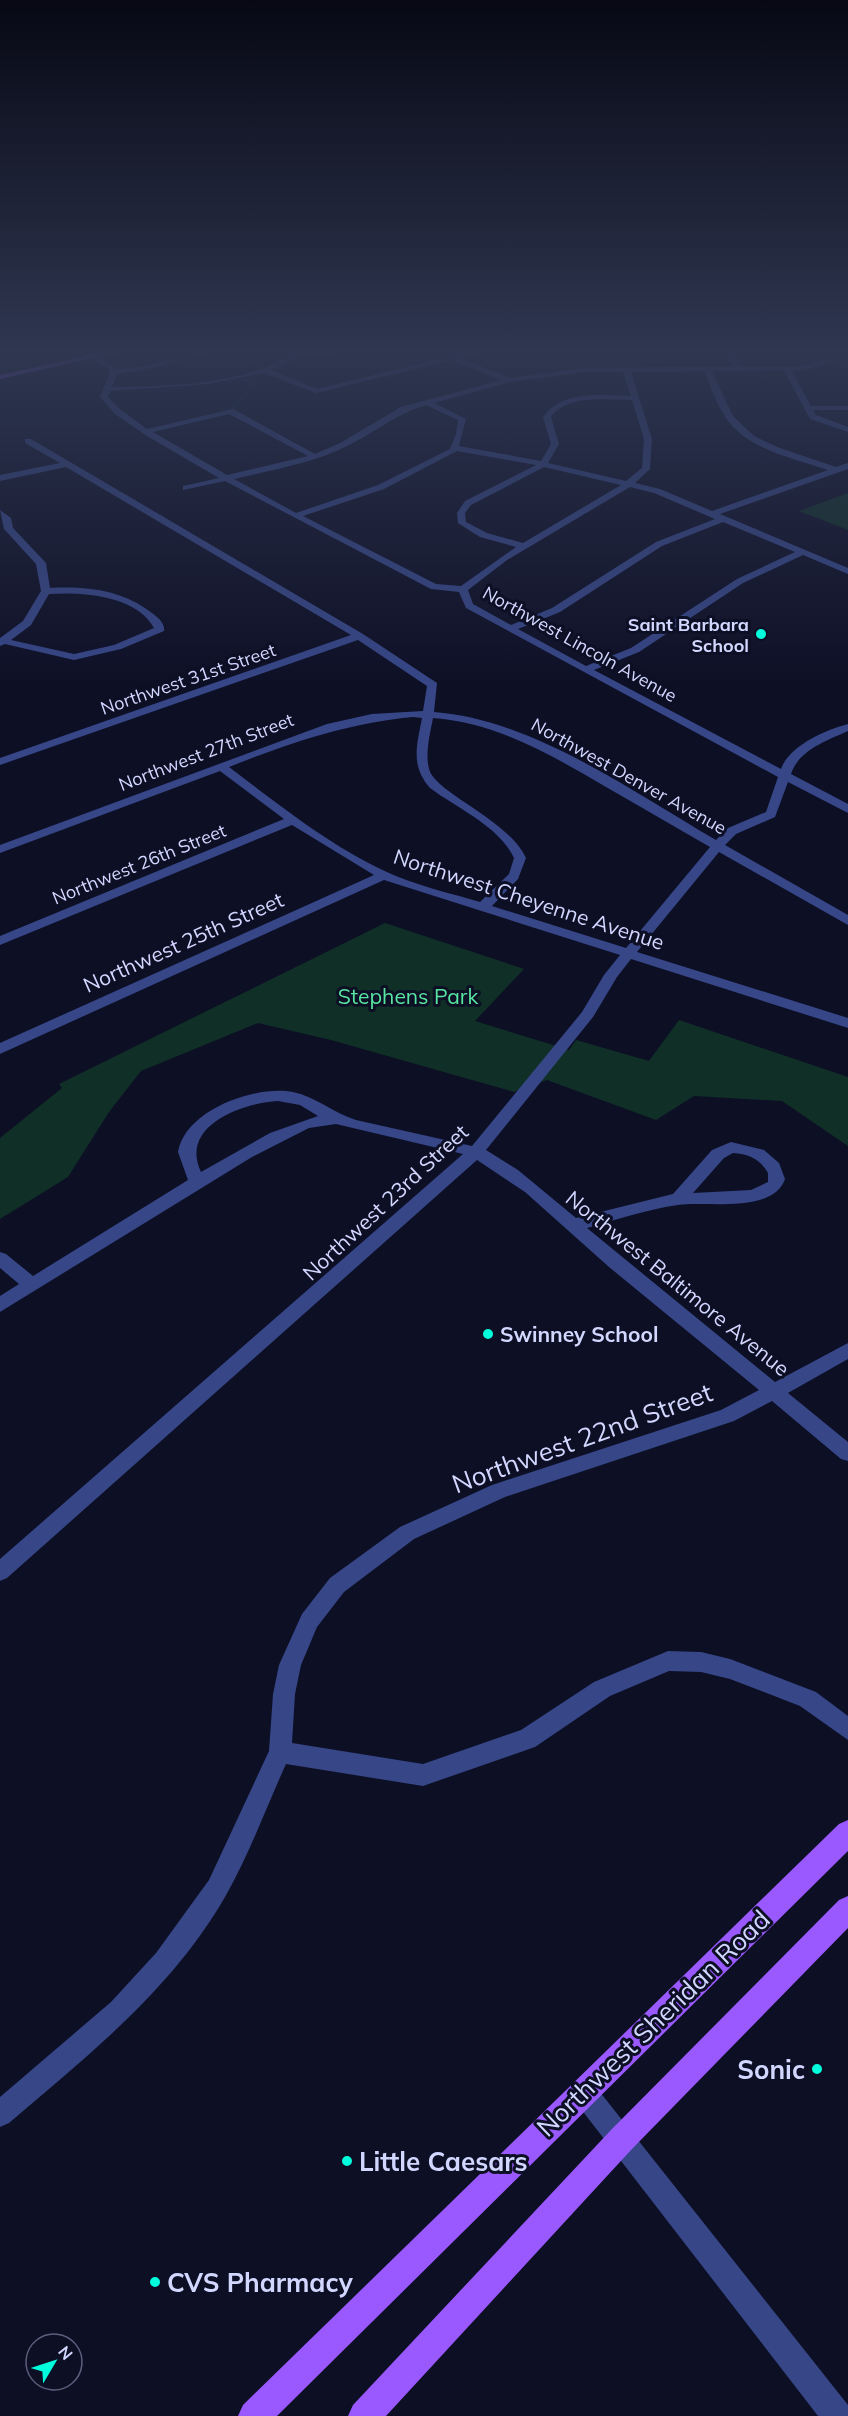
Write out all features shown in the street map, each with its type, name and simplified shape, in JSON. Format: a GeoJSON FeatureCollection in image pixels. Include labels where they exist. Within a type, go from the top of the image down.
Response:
{"type":"FeatureCollection","features":[{"type":"Feature","properties":{"kind":"main road","name":"Northwest Sheridan Road"},"geometry":{"type":"LineString","coordinates":[[254,2416],[848,1833]]}},
{"type":"Feature","properties":{"kind":"main road"},"geometry":{"type":"LineString","coordinates":[[364,2416],[621,2140],[845,1919]]}},
{"type":"Feature","properties":{"kind":"street"},"geometry":{"type":"LineString","coordinates":[[61,461],[384,651],[434,685],[421,762],[425,775],[435,787],[507,836],[518,847],[521,858],[518,870],[482,908]]}},
{"type":"Feature","properties":{"kind":"street","name":"Northwest Lincoln Avenue"},"geometry":{"type":"LineString","coordinates":[[196,461],[296,516],[434,587],[463,588],[469,606],[585,670],[848,808]]}},
{"type":"Feature","properties":{"kind":"street"},"geometry":{"type":"LineString","coordinates":[[186,488],[299,461]]}},
{"type":"Feature","properties":{"kind":"street"},"geometry":{"type":"LineString","coordinates":[[296,516],[381,487],[431,461]]}},
{"type":"Feature","properties":{"kind":"street"},"geometry":{"type":"LineString","coordinates":[[525,461],[657,491],[715,513],[848,571]]}},
{"type":"Feature","properties":{"kind":"street"},"geometry":{"type":"LineString","coordinates":[[524,546],[482,535],[468,528],[462,523],[461,513],[468,503],[543,464],[545,461]]}},
{"type":"Feature","properties":{"kind":"street"},"geometry":{"type":"LineString","coordinates":[[463,588],[524,546],[630,483],[646,469],[647,461]]}},
{"type":"Feature","properties":{"kind":"street"},"geometry":{"type":"LineString","coordinates":[[811,461],[836,470]]}},
{"type":"Feature","properties":{"kind":"street"},"geometry":{"type":"LineString","coordinates":[[0,478],[67,464]]}},
{"type":"Feature","properties":{"kind":"street"},"geometry":{"type":"LineString","coordinates":[[715,513],[848,466]]}},
{"type":"Feature","properties":{"kind":"street"},"geometry":{"type":"LineString","coordinates":[[0,513],[8,520],[4,526],[41,563],[46,591],[27,623],[1,642]]}},
{"type":"Feature","properties":{"kind":"street"},"geometry":{"type":"LineString","coordinates":[[510,629],[556,610],[659,544],[725,518]]}},
{"type":"Feature","properties":{"kind":"street"},"geometry":{"type":"LineString","coordinates":[[585,670],[634,650],[740,581],[803,552]]}},
{"type":"Feature","properties":{"kind":"street"},"geometry":{"type":"LineString","coordinates":[[1,642],[74,657],[117,647],[160,629],[160,625],[148,614],[105,593],[46,591]]}},
{"type":"Feature","properties":{"kind":"street","name":"Northwest 31st Street"},"geometry":{"type":"LineString","coordinates":[[0,762],[359,636]]}},
{"type":"Feature","properties":{"kind":"street","name":"Northwest 27th Street"},"geometry":{"type":"LineString","coordinates":[[0,849],[306,734],[361,718],[430,714]]}},
{"type":"Feature","properties":{"kind":"street","name":"Northwest Denver Avenue"},"geometry":{"type":"LineString","coordinates":[[430,714],[458,716],[526,736],[848,921]]}},
{"type":"Feature","properties":{"kind":"street","name":"Northwest 23rd Street"},"geometry":{"type":"LineString","coordinates":[[0,1572],[476,1152],[588,1014],[610,975],[718,846],[732,831],[771,813],[790,760],[815,741],[848,727]]}},
{"type":"Feature","properties":{"kind":"street","name":"Northwest Cheyenne Avenue"},"geometry":{"type":"LineString","coordinates":[[221,766],[292,820],[352,861],[384,875],[848,1023]]}},
{"type":"Feature","properties":{"kind":"street","name":"Northwest 26th Street"},"geometry":{"type":"LineString","coordinates":[[0,940],[292,820]]}},
{"type":"Feature","properties":{"kind":"street","name":"Northwest 25th Street"},"geometry":{"type":"LineString","coordinates":[[0,1049],[384,875]]}},
{"type":"Feature","properties":{"kind":"street"},"geometry":{"type":"LineString","coordinates":[[197,1181],[186,1160],[185,1148],[196,1132],[212,1117],[229,1107],[246,1100],[270,1097],[303,1100],[336,1119]]}},
{"type":"Feature","properties":{"kind":"street"},"geometry":{"type":"LineString","coordinates":[[0,1305],[197,1181],[255,1148],[301,1126],[321,1119],[336,1119]]}},
{"type":"Feature","properties":{"kind":"street","name":"Northwest Baltimore Avenue"},"geometry":{"type":"LineString","coordinates":[[336,1119],[476,1152],[492,1160],[574,1225],[622,1268],[848,1453]]}},
{"type":"Feature","properties":{"kind":"street"},"geometry":{"type":"LineString","coordinates":[[574,1225],[678,1199],[759,1194],[772,1188],[777,1180],[775,1168],[766,1158],[751,1149],[731,1147],[718,1154],[678,1199]]}},
{"type":"Feature","properties":{"kind":"street"},"geometry":{"type":"LineString","coordinates":[[0,1258],[32,1285]]}},
{"type":"Feature","properties":{"kind":"street","name":"Northwest 22nd Street"},"geometry":{"type":"LineString","coordinates":[[0,2114],[120,2011],[165,1962],[216,1888],[280,1752],[284,1694],[290,1665],[309,1621],[338,1585],[407,1533],[499,1491],[727,1416],[848,1350]]}},
{"type":"Feature","properties":{"kind":"street"},"geometry":{"type":"LineString","coordinates":[[280,1752],[423,1775],[527,1739],[602,1689],[668,1661],[701,1662],[730,1669],[808,1699],[848,1729]]}},
{"type":"Feature","properties":{"kind":"street"},"geometry":{"type":"LineString","coordinates":[[583,2091],[837,2416]]}},
{"type":"Feature","properties":{"kind":"green space"},"geometry":{"type":"Polygon","coordinates":[[[848,493],[848,530],[799,511],[848,493]]]}},
{"type":"Feature","properties":{"kind":"green space","name":"Stephens Park"},"geometry":{"type":"Polygon","coordinates":[[[385,923],[524,969],[475,1021],[569,1050],[576,1040],[649,1061],[679,1020],[848,1077],[848,1146],[782,1101],[694,1096],[656,1120],[547,1080],[514,1092],[331,1040],[258,1023],[141,1071],[109,1112],[68,1177],[0,1219],[0,1138],[62,1088],[59,1084],[385,923]]]}},
{"type":"Feature","properties":{"kind":"place","name":"Saint Barbara School"},"geometry":{"type":"Point","coordinates":[761,634]}},
{"type":"Feature","properties":{"kind":"place","name":"Swinney School"},"geometry":{"type":"Point","coordinates":[488,1334]}},
{"type":"Feature","properties":{"kind":"place","name":"Sonic"},"geometry":{"type":"Point","coordinates":[817,2069]}},
{"type":"Feature","properties":{"kind":"place","name":"Little Caesars"},"geometry":{"type":"Point","coordinates":[347,2161]}},
{"type":"Feature","properties":{"kind":"place","name":"CVS Pharmacy"},"geometry":{"type":"Point","coordinates":[155,2282]}}]}
